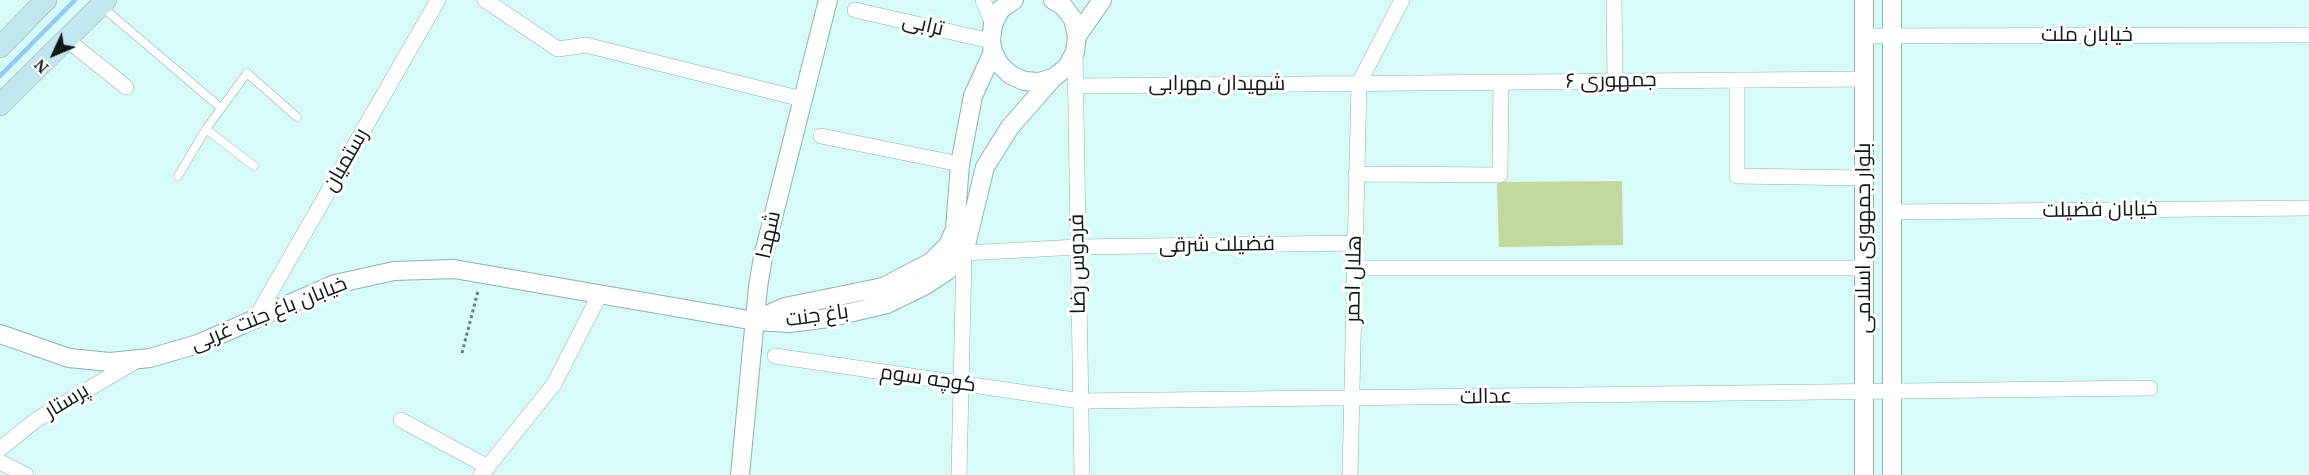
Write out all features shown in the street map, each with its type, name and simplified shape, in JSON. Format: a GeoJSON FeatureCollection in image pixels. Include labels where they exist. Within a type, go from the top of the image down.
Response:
{"type":"FeatureCollection","features":[{"type":"Feature","properties":{"kind":"main road"},"geometry":{"type":"LineString","coordinates":[[0,47],[46,0]]}},
{"type":"Feature","properties":{"kind":"main road"},"geometry":{"type":"LineString","coordinates":[[0,105],[103,3]]}},
{"type":"Feature","properties":{"kind":"street","name":"رستمیان"},"geometry":{"type":"LineString","coordinates":[[255,319],[438,0]]}},
{"type":"Feature","properties":{"kind":"street"},"geometry":{"type":"LineString","coordinates":[[485,0],[558,49],[586,45],[802,99]]}},
{"type":"Feature","properties":{"kind":"street","name":"شهدا"},"geometry":{"type":"LineString","coordinates":[[740,475],[763,256],[828,0]]}},
{"type":"Feature","properties":{"kind":"street"},"geometry":{"type":"LineString","coordinates":[[983,0],[1000,65],[1011,75],[1024,81],[1039,82],[1053,78]]}},
{"type":"Feature","properties":{"kind":"street","name":"باغ جنت"},"geometry":{"type":"LineString","coordinates":[[755,321],[785,307],[883,287],[931,262],[948,245],[955,229],[960,164],[973,96],[1002,9],[1014,0]]}},
{"type":"Feature","properties":{"kind":"street"},"geometry":{"type":"LineString","coordinates":[[1053,0],[1063,6],[1073,19],[1076,44]]}},
{"type":"Feature","properties":{"kind":"street"},"geometry":{"type":"LineString","coordinates":[[959,475],[964,253],[985,167],[1010,127],[1053,78],[1067,67],[1076,44],[1102,0]]}},
{"type":"Feature","properties":{"kind":"street"},"geometry":{"type":"LineString","coordinates":[[1359,83],[1402,0]]}},
{"type":"Feature","properties":{"kind":"street"},"geometry":{"type":"LineString","coordinates":[[1614,0],[1615,81]]}},
{"type":"Feature","properties":{"kind":"street","name":"بلوار جمهوری اسلامی"},"geometry":{"type":"LineString","coordinates":[[1864,0],[1864,475]]}},
{"type":"Feature","properties":{"kind":"street","name":"بلوار جمهوری اسلامی"},"geometry":{"type":"LineString","coordinates":[[1892,0],[1892,475]]}},
{"type":"Feature","properties":{"kind":"street","name":"ترابی"},"geometry":{"type":"LineString","coordinates":[[855,10],[992,39]]}},
{"type":"Feature","properties":{"kind":"street","name":"خیابان ملت"},"geometry":{"type":"LineString","coordinates":[[1864,36],[2309,35]]}},
{"type":"Feature","properties":{"kind":"street"},"geometry":{"type":"LineString","coordinates":[[66,39],[126,87]]}},
{"type":"Feature","properties":{"kind":"street","name":"فردوس رضا"},"geometry":{"type":"LineString","coordinates":[[1076,44],[1082,475]]}},
{"type":"Feature","properties":{"kind":"street","name":"جمهوری ۶"},"geometry":{"type":"LineString","coordinates":[[1359,83],[1864,79]]}},
{"type":"Feature","properties":{"kind":"street"},"geometry":{"type":"LineString","coordinates":[[1737,80],[1737,176],[1864,178]]}},
{"type":"Feature","properties":{"kind":"street"},"geometry":{"type":"LineString","coordinates":[[1356,174],[1500,175],[1501,82]]}},
{"type":"Feature","properties":{"kind":"street","name":"شهیدان مهرابی"},"geometry":{"type":"LineString","coordinates":[[1076,86],[1359,83]]}},
{"type":"Feature","properties":{"kind":"street","name":"هلال احمر"},"geometry":{"type":"LineString","coordinates":[[1350,475],[1359,83]]}},
{"type":"Feature","properties":{"kind":"street"},"geometry":{"type":"LineString","coordinates":[[821,136],[960,164]]}},
{"type":"Feature","properties":{"kind":"street","name":"خیابان فضیلت"},"geometry":{"type":"LineString","coordinates":[[1892,212],[2309,208]]}},
{"type":"Feature","properties":{"kind":"street","name":"فضیلت شرقی"},"geometry":{"type":"LineString","coordinates":[[964,253],[1078,247],[1355,243]]}},
{"type":"Feature","properties":{"kind":"street","name":"باغ جنت"},"geometry":{"type":"LineString","coordinates":[[755,321],[790,323],[828,318],[887,304],[924,286],[946,271],[964,253]]}},
{"type":"Feature","properties":{"kind":"street"},"geometry":{"type":"LineString","coordinates":[[1355,268],[1864,268]]}},
{"type":"Feature","properties":{"kind":"street","name":"خیابان باغ جنت غربی"},"geometry":{"type":"LineString","coordinates":[[0,334],[69,358],[110,362],[150,358],[198,344],[335,284],[394,271],[454,269],[755,321]]}},
{"type":"Feature","properties":{"kind":"street"},"geometry":{"type":"LineString","coordinates":[[401,420],[485,471],[554,384],[600,294]]}},
{"type":"Feature","properties":{"kind":"street","name":"کوچه سوم"},"geometry":{"type":"LineString","coordinates":[[775,356],[1081,400]]}},
{"type":"Feature","properties":{"kind":"street","name":"پرستار"},"geometry":{"type":"LineString","coordinates":[[0,448],[36,420],[138,359]]}},
{"type":"Feature","properties":{"kind":"street","name":"عدالت"},"geometry":{"type":"LineString","coordinates":[[1081,400],[2150,388]]}},
{"type":"Feature","properties":{"kind":"street"},"geometry":{"type":"LineString","coordinates":[[0,462],[26,475]]}},
{"type":"Feature","properties":{"kind":"lane"},"geometry":{"type":"LineString","coordinates":[[103,3],[221,108]]}},
{"type":"Feature","properties":{"kind":"lane"},"geometry":{"type":"LineString","coordinates":[[178,176],[206,129],[247,73],[297,117]]}},
{"type":"Feature","properties":{"kind":"lane"},"geometry":{"type":"LineString","coordinates":[[206,129],[254,166]]}},
{"type":"Feature","properties":{"kind":"path"},"geometry":{"type":"LineString","coordinates":[[462,353],[483,274]]}},
{"type":"Feature","properties":{"kind":"green space"},"geometry":{"type":"Polygon","coordinates":[[[1622,181],[1623,245],[1499,247],[1497,182],[1622,181]]]}},
{"type":"Feature","properties":{"kind":"waterway"},"geometry":{"type":"LineString","coordinates":[[0,76],[75,0]]}}]}
